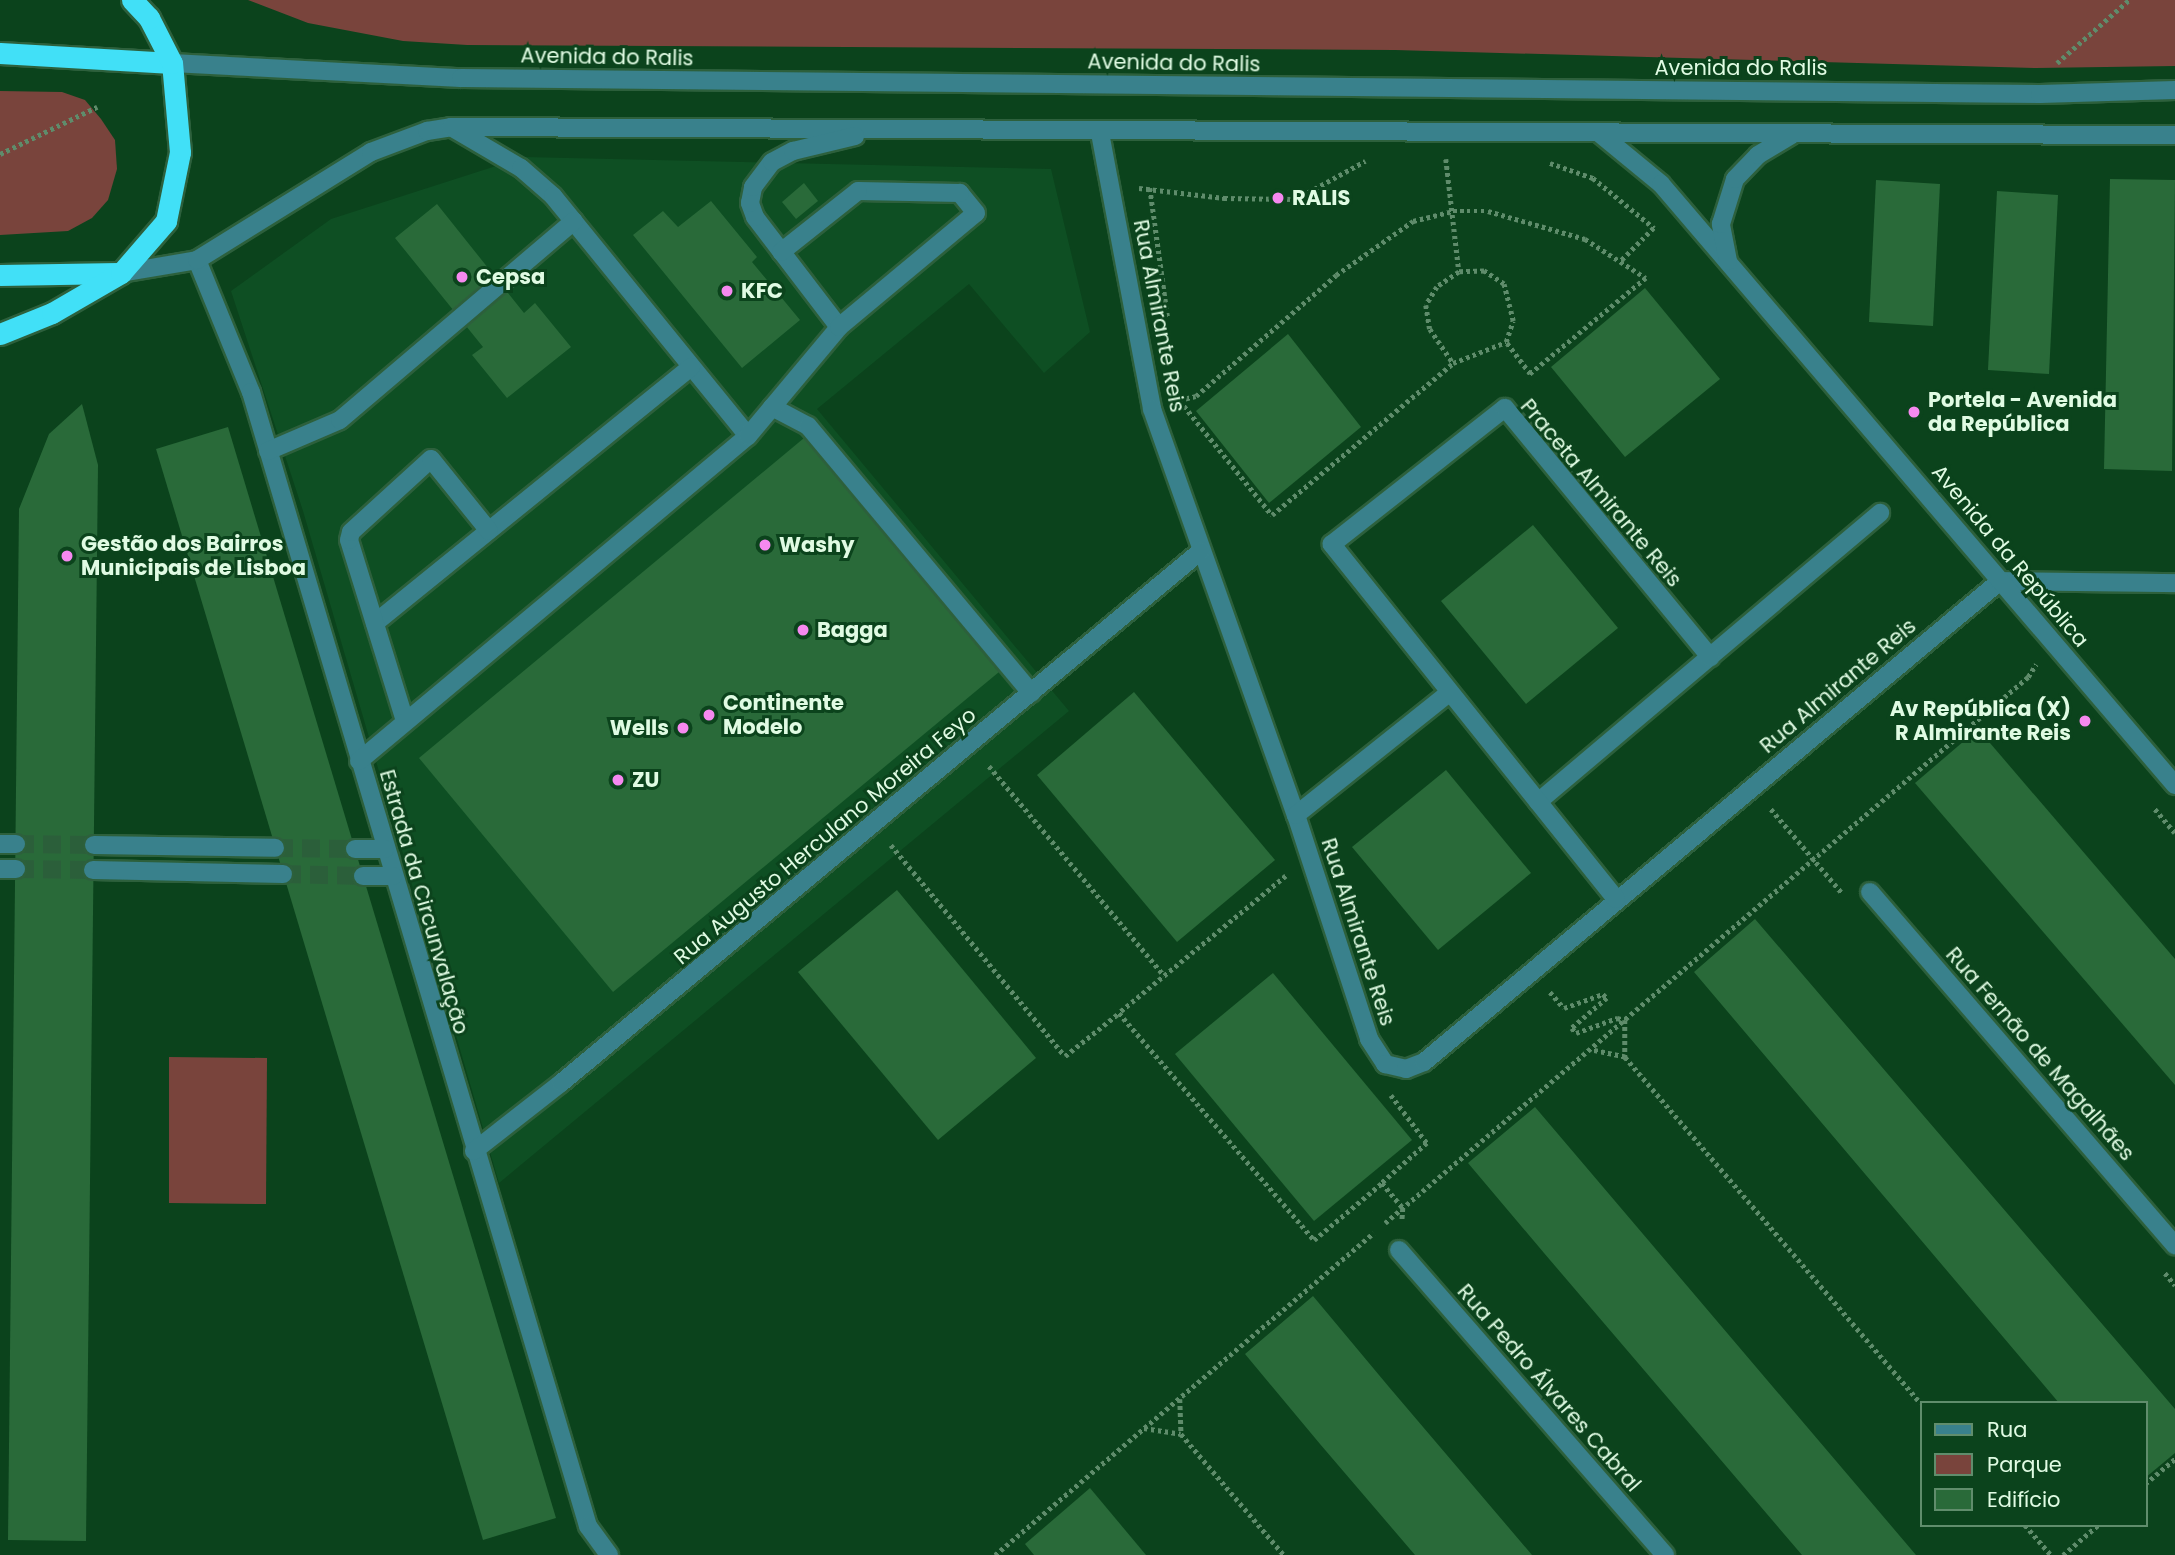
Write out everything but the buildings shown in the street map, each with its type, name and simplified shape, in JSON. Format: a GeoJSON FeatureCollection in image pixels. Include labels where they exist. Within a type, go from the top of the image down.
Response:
{"type":"FeatureCollection","features":[{"type":"Feature","properties":{"kind":"highway"},"geometry":{"type":"LineString","coordinates":[[0,334],[52,313],[121,273],[166,221],[180,152],[172,63],[149,18],[132,0]]}},
{"type":"Feature","properties":{"kind":"highway"},"geometry":{"type":"LineString","coordinates":[[0,54],[172,63]]}},
{"type":"Feature","properties":{"kind":"highway"},"geometry":{"type":"LineString","coordinates":[[0,275],[121,273]]}},
{"type":"Feature","properties":{"kind":"street","name":"Avenida do Ralis"},"geometry":{"type":"LineString","coordinates":[[172,63],[461,78],[2026,94],[2175,90]]}},
{"type":"Feature","properties":{"kind":"street"},"geometry":{"type":"LineString","coordinates":[[121,273],[197,260],[371,152],[427,131],[451,127],[1100,133],[2175,135]]}},
{"type":"Feature","properties":{"kind":"street"},"geometry":{"type":"LineString","coordinates":[[451,127],[521,168],[574,222],[748,436]]}},
{"type":"Feature","properties":{"kind":"street"},"geometry":{"type":"LineString","coordinates":[[839,327],[781,252],[750,202],[753,187],[772,162],[793,151],[879,130]]}},
{"type":"Feature","properties":{"kind":"street","name":"Rua Almirante Reis"},"geometry":{"type":"LineString","coordinates":[[1100,133],[1152,409],[1296,815],[1369,1039],[1385,1064],[1406,1069],[1424,1062],[2000,581]]}},
{"type":"Feature","properties":{"kind":"street","name":"Avenida da República"},"geometry":{"type":"LineString","coordinates":[[1600,133],[1661,184],[2175,785]]}},
{"type":"Feature","properties":{"kind":"street"},"geometry":{"type":"LineString","coordinates":[[1728,261],[1721,224],[1735,179],[1758,155],[1792,134]]}},
{"type":"Feature","properties":{"kind":"street"},"geometry":{"type":"LineString","coordinates":[[359,761],[748,436],[839,327],[976,213],[960,193],[858,191],[781,252]]}},
{"type":"Feature","properties":{"kind":"street"},"geometry":{"type":"LineString","coordinates":[[268,452],[340,420],[574,222]]}},
{"type":"Feature","properties":{"kind":"street","name":"Estrada da Circunvalação"},"geometry":{"type":"LineString","coordinates":[[197,260],[251,392],[474,1150],[588,1525],[609,1555]]}},
{"type":"Feature","properties":{"kind":"street"},"geometry":{"type":"LineString","coordinates":[[376,624],[691,368]]}},
{"type":"Feature","properties":{"kind":"street"},"geometry":{"type":"LineString","coordinates":[[772,407],[808,426],[1031,693]]}},
{"type":"Feature","properties":{"kind":"street","name":"Praceta Almirante Reis"},"geometry":{"type":"LineString","coordinates":[[1616,899],[1332,544],[1505,408],[1710,657]]}},
{"type":"Feature","properties":{"kind":"street"},"geometry":{"type":"LineString","coordinates":[[405,721],[349,540],[351,532],[431,459],[489,531]]}},
{"type":"Feature","properties":{"kind":"street"},"geometry":{"type":"LineString","coordinates":[[1538,802],[1880,513]]}},
{"type":"Feature","properties":{"kind":"street","name":"Rua Augusto Herculano Moreira Feyo"},"geometry":{"type":"LineString","coordinates":[[474,1150],[874,825],[1201,551]]}},
{"type":"Feature","properties":{"kind":"street"},"geometry":{"type":"LineString","coordinates":[[2000,581],[2175,583]]}},
{"type":"Feature","properties":{"kind":"street"},"geometry":{"type":"LineString","coordinates":[[1296,815],[1450,693]]}},
{"type":"Feature","properties":{"kind":"street"},"geometry":{"type":"LineString","coordinates":[[94,845],[275,848]]}},
{"type":"Feature","properties":{"kind":"street"},"geometry":{"type":"LineString","coordinates":[[355,849],[385,849]]}},
{"type":"Feature","properties":{"kind":"street"},"geometry":{"type":"LineString","coordinates":[[93,870],[283,874]]}},
{"type":"Feature","properties":{"kind":"street"},"geometry":{"type":"LineString","coordinates":[[363,876],[393,876]]}},
{"type":"Feature","properties":{"kind":"street","name":"Rua Fernão de Magalhães"},"geometry":{"type":"LineString","coordinates":[[1870,892],[2175,1245]]}},
{"type":"Feature","properties":{"kind":"street","name":"Rua Pedro Álvares Cabral"},"geometry":{"type":"LineString","coordinates":[[1399,1250],[1665,1555]]}},
{"type":"Feature","properties":{"kind":"path"},"geometry":{"type":"LineString","coordinates":[[2048,71],[2129,0]]}},
{"type":"Feature","properties":{"kind":"path"},"geometry":{"type":"LineString","coordinates":[[0,154],[97,107]]}},
{"type":"Feature","properties":{"kind":"path"},"geometry":{"type":"LineString","coordinates":[[1445,151],[1459,272]]}},
{"type":"Feature","properties":{"kind":"path"},"geometry":{"type":"LineString","coordinates":[[1111,190],[1150,188],[1224,198],[1296,199],[1372,157]]}},
{"type":"Feature","properties":{"kind":"path"},"geometry":{"type":"LineString","coordinates":[[1536,161],[1593,178],[1654,228],[1621,261]]}},
{"type":"Feature","properties":{"kind":"path"},"geometry":{"type":"LineString","coordinates":[[1150,188],[1170,334]]}},
{"type":"Feature","properties":{"kind":"path"},"geometry":{"type":"LineString","coordinates":[[1179,400],[1196,396],[1381,241],[1413,221],[1453,211],[1488,211],[1585,239],[1646,278],[1530,374],[1506,342]]}},
{"type":"Feature","properties":{"kind":"path"},"geometry":{"type":"LineString","coordinates":[[1177,387],[1179,400],[1272,515],[1453,363],[1506,342],[1513,321],[1504,284],[1484,271],[1459,272],[1437,287],[1426,305],[1430,329],[1453,363]]}},
{"type":"Feature","properties":{"kind":"path"},"geometry":{"type":"LineString","coordinates":[[995,1555],[2028,677],[2036,663]]}},
{"type":"Feature","properties":{"kind":"path"},"geometry":{"type":"LineString","coordinates":[[971,744],[1164,975]]}},
{"type":"Feature","properties":{"kind":"path"},"geometry":{"type":"LineString","coordinates":[[874,825],[1065,1056],[1308,858]]}},
{"type":"Feature","properties":{"kind":"path"},"geometry":{"type":"LineString","coordinates":[[1786,828],[1813,860]]}},
{"type":"Feature","properties":{"kind":"path"},"geometry":{"type":"LineString","coordinates":[[1564,1008],[1603,994],[1608,998],[1572,1028],[1576,1033],[1617,1018],[1625,1020]]}},
{"type":"Feature","properties":{"kind":"path"},"geometry":{"type":"LineString","coordinates":[[1119,1013],[1314,1240],[1427,1143],[1384,1085],[1385,1064]]}},
{"type":"Feature","properties":{"kind":"path"},"geometry":{"type":"LineString","coordinates":[[1625,1020],[1625,1057]]}},
{"type":"Feature","properties":{"kind":"path"},"geometry":{"type":"LineString","coordinates":[[1590,1049],[1625,1057],[1920,1402]]}},
{"type":"Feature","properties":{"kind":"path"},"geometry":{"type":"LineString","coordinates":[[1382,1183],[1403,1208]]}},
{"type":"Feature","properties":{"kind":"path"},"geometry":{"type":"LineString","coordinates":[[1180,1399],[1181,1434],[1284,1555]]}},
{"type":"Feature","properties":{"kind":"path"},"geometry":{"type":"LineString","coordinates":[[1144,1428],[1181,1434]]}},
{"type":"Feature","properties":{"kind":"path"},"geometry":{"type":"LineString","coordinates":[[2147,1483],[2175,1459]]}},
{"type":"Feature","properties":{"kind":"path"},"geometry":{"type":"LineString","coordinates":[[2027,1527],[2051,1555]]}},
{"type":"Feature","properties":{"kind":"path"},"geometry":{"type":"LineString","coordinates":[[2063,1555],[2096,1527]]}},
{"type":"Feature","properties":{"kind":"shaded area"},"geometry":{"type":"Polygon","coordinates":[[[524,157],[1051,169],[1090,332],[1044,373],[969,284],[817,409],[1069,711],[499,1183],[303,511],[231,291],[331,219],[524,157]]]}},
{"type":"Feature","properties":{"kind":"green space"},"geometry":{"type":"Polygon","coordinates":[[[248,0],[2175,0],[2175,66],[2036,68],[1395,50],[467,45],[403,41],[308,23],[248,0]]]}},
{"type":"Feature","properties":{"kind":"green space"},"geometry":{"type":"Polygon","coordinates":[[[0,91],[62,92],[85,100],[101,119],[115,140],[117,169],[108,200],[92,218],[68,231],[0,235],[0,91]]]}},
{"type":"Feature","properties":{"kind":"green space"},"geometry":{"type":"Polygon","coordinates":[[[169,1057],[267,1058],[266,1204],[169,1203],[169,1057]]]}},
{"type":"Feature","properties":{"kind":"tunnel"},"geometry":{"type":"LineString","coordinates":[[16,844],[94,845]]}},
{"type":"Feature","properties":{"kind":"tunnel"},"geometry":{"type":"LineString","coordinates":[[275,848],[355,849]]}},
{"type":"Feature","properties":{"kind":"tunnel"},"geometry":{"type":"LineString","coordinates":[[16,869],[93,870]]}},
{"type":"Feature","properties":{"kind":"tunnel"},"geometry":{"type":"LineString","coordinates":[[283,874],[363,876]]}},
{"type":"Feature","properties":{"kind":"place","name":"RALIS"},"geometry":{"type":"Point","coordinates":[1278,198]}},
{"type":"Feature","properties":{"kind":"place","name":"Cepsa"},"geometry":{"type":"Point","coordinates":[462,277]}},
{"type":"Feature","properties":{"kind":"place","name":"KFC"},"geometry":{"type":"Point","coordinates":[727,291]}},
{"type":"Feature","properties":{"kind":"place","name":"Portela - Avenida da República"},"geometry":{"type":"Point","coordinates":[1914,412]}},
{"type":"Feature","properties":{"kind":"place","name":"Washy"},"geometry":{"type":"Point","coordinates":[765,545]}},
{"type":"Feature","properties":{"kind":"place","name":"Gestão dos Bairros Municipais de Lisboa"},"geometry":{"type":"Point","coordinates":[67,556]}},
{"type":"Feature","properties":{"kind":"place","name":"Bagga"},"geometry":{"type":"Point","coordinates":[803,630]}},
{"type":"Feature","properties":{"kind":"place","name":"Continente Modelo"},"geometry":{"type":"Point","coordinates":[709,715]}},
{"type":"Feature","properties":{"kind":"place","name":"Av República (X) R Almirante Reis"},"geometry":{"type":"Point","coordinates":[2085,721]}},
{"type":"Feature","properties":{"kind":"place","name":"Wells"},"geometry":{"type":"Point","coordinates":[683,728]}},
{"type":"Feature","properties":{"kind":"place","name":"ZU"},"geometry":{"type":"Point","coordinates":[618,780]}}]}
